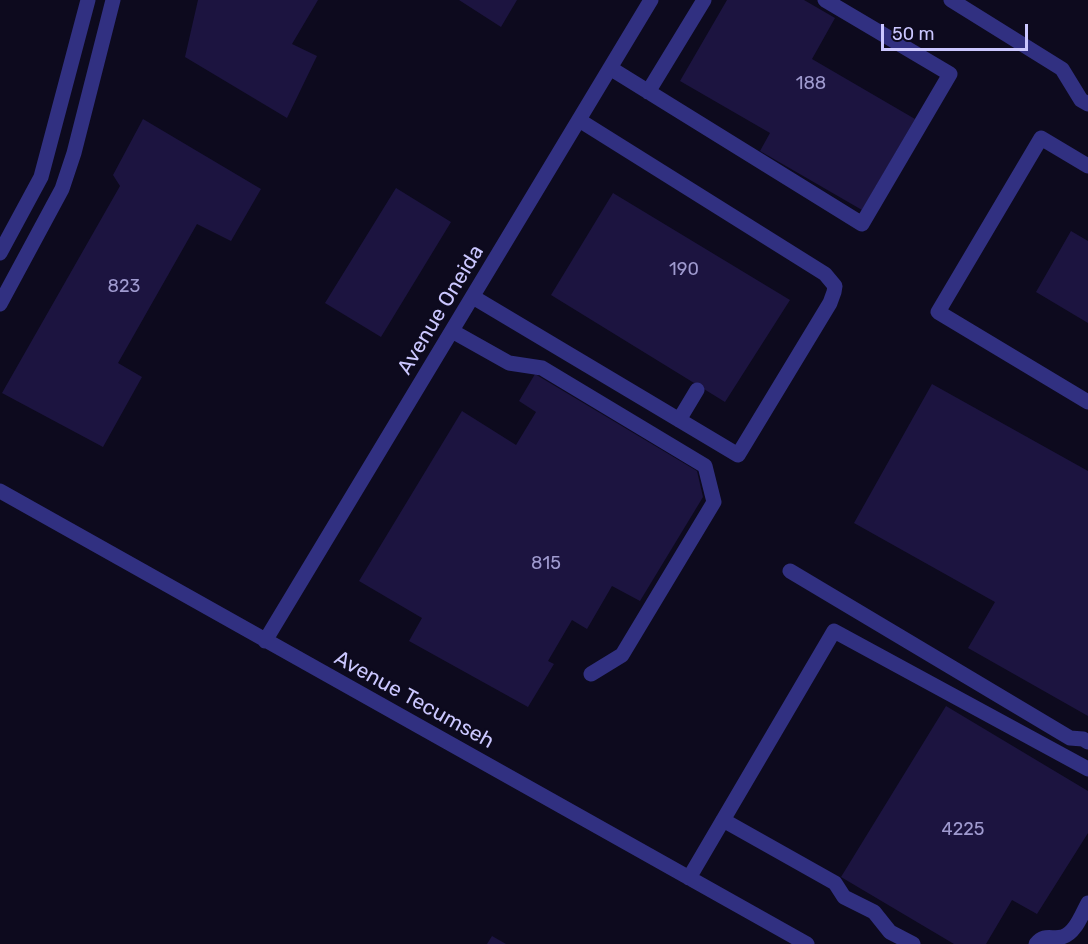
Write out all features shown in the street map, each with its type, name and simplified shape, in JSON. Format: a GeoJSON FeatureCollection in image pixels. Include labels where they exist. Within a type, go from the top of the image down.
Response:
{"type":"FeatureCollection","features":[{"type":"Feature","properties":{"kind":"street"},"geometry":{"type":"LineString","coordinates":[[0,254],[41,177],[88,0]]}},
{"type":"Feature","properties":{"kind":"street"},"geometry":{"type":"LineString","coordinates":[[0,304],[62,189],[74,153],[113,0]]}},
{"type":"Feature","properties":{"kind":"street","name":"Avenue Oneida"},"geometry":{"type":"LineString","coordinates":[[265,641],[651,0]]}},
{"type":"Feature","properties":{"kind":"street"},"geometry":{"type":"LineString","coordinates":[[648,92],[704,0]]}},
{"type":"Feature","properties":{"kind":"street"},"geometry":{"type":"LineString","coordinates":[[610,68],[862,224],[950,74],[825,0]]}},
{"type":"Feature","properties":{"kind":"street"},"geometry":{"type":"LineString","coordinates":[[951,0],[1062,69],[1081,100],[1088,104]]}},
{"type":"Feature","properties":{"kind":"street"},"geometry":{"type":"LineString","coordinates":[[473,297],[738,455],[830,303],[835,286],[825,274],[579,120]]}},
{"type":"Feature","properties":{"kind":"street"},"geometry":{"type":"LineString","coordinates":[[1088,166],[1041,138],[938,312],[1088,402]]}},
{"type":"Feature","properties":{"kind":"street"},"geometry":{"type":"LineString","coordinates":[[452,331],[509,363],[542,368],[705,466],[714,502],[622,655],[591,674]]}},
{"type":"Feature","properties":{"kind":"street"},"geometry":{"type":"LineString","coordinates":[[679,420],[697,390]]}},
{"type":"Feature","properties":{"kind":"street","name":"Avenue Tecumseh"},"geometry":{"type":"LineString","coordinates":[[0,491],[807,944]]}},
{"type":"Feature","properties":{"kind":"street"},"geometry":{"type":"LineString","coordinates":[[790,571],[1070,738],[1083,739],[1088,742]]}},
{"type":"Feature","properties":{"kind":"street"},"geometry":{"type":"LineString","coordinates":[[689,878],[834,631],[1088,769]]}},
{"type":"Feature","properties":{"kind":"street"},"geometry":{"type":"LineString","coordinates":[[723,820],[835,883],[844,897],[874,912],[890,932],[913,944]]}},
{"type":"Feature","properties":{"kind":"street"},"geometry":{"type":"LineString","coordinates":[[1036,944],[1044,938],[1062,937],[1070,932],[1088,903]]}},
{"type":"Feature","properties":{"kind":"building"},"geometry":{"type":"Polygon","coordinates":[[[198,0],[318,0],[292,44],[317,56],[287,118],[185,57],[198,0]]]}},
{"type":"Feature","properties":{"kind":"building"},"geometry":{"type":"Polygon","coordinates":[[[459,0],[517,0],[501,27],[459,0]]]}},
{"type":"Feature","properties":{"kind":"building"},"geometry":{"type":"Polygon","coordinates":[[[727,0],[804,0],[835,18],[812,59],[915,119],[862,210],[760,151],[770,133],[680,81],[727,0]]]}},
{"type":"Feature","properties":{"kind":"building"},"geometry":{"type":"Polygon","coordinates":[[[143,119],[261,189],[231,241],[197,224],[118,363],[142,377],[103,447],[2,393],[120,186],[113,175],[143,119]]]}},
{"type":"Feature","properties":{"kind":"building"},"geometry":{"type":"Polygon","coordinates":[[[396,188],[451,222],[381,337],[325,303],[396,188]]]}},
{"type":"Feature","properties":{"kind":"building"},"geometry":{"type":"Polygon","coordinates":[[[613,193],[790,300],[725,402],[551,295],[613,193]]]}},
{"type":"Feature","properties":{"kind":"building"},"geometry":{"type":"Polygon","coordinates":[[[1071,231],[1088,241],[1088,323],[1036,292],[1071,231]]]}},
{"type":"Feature","properties":{"kind":"building"},"geometry":{"type":"Polygon","coordinates":[[[535,374],[697,471],[703,497],[640,601],[612,586],[587,629],[572,620],[548,661],[554,664],[528,707],[409,641],[422,618],[359,581],[462,411],[516,445],[536,412],[519,401],[535,374]]]}},
{"type":"Feature","properties":{"kind":"building"},"geometry":{"type":"Polygon","coordinates":[[[932,384],[1088,471],[1088,716],[968,648],[995,602],[854,523],[932,384]]]}},
{"type":"Feature","properties":{"kind":"building"},"geometry":{"type":"Polygon","coordinates":[[[946,706],[1088,791],[1088,833],[1037,914],[1012,900],[986,944],[954,944],[841,877],[946,706]]]}},
{"type":"Feature","properties":{"kind":"building"},"geometry":{"type":"Polygon","coordinates":[[[492,936],[506,944],[487,944],[492,936]]]}}]}
